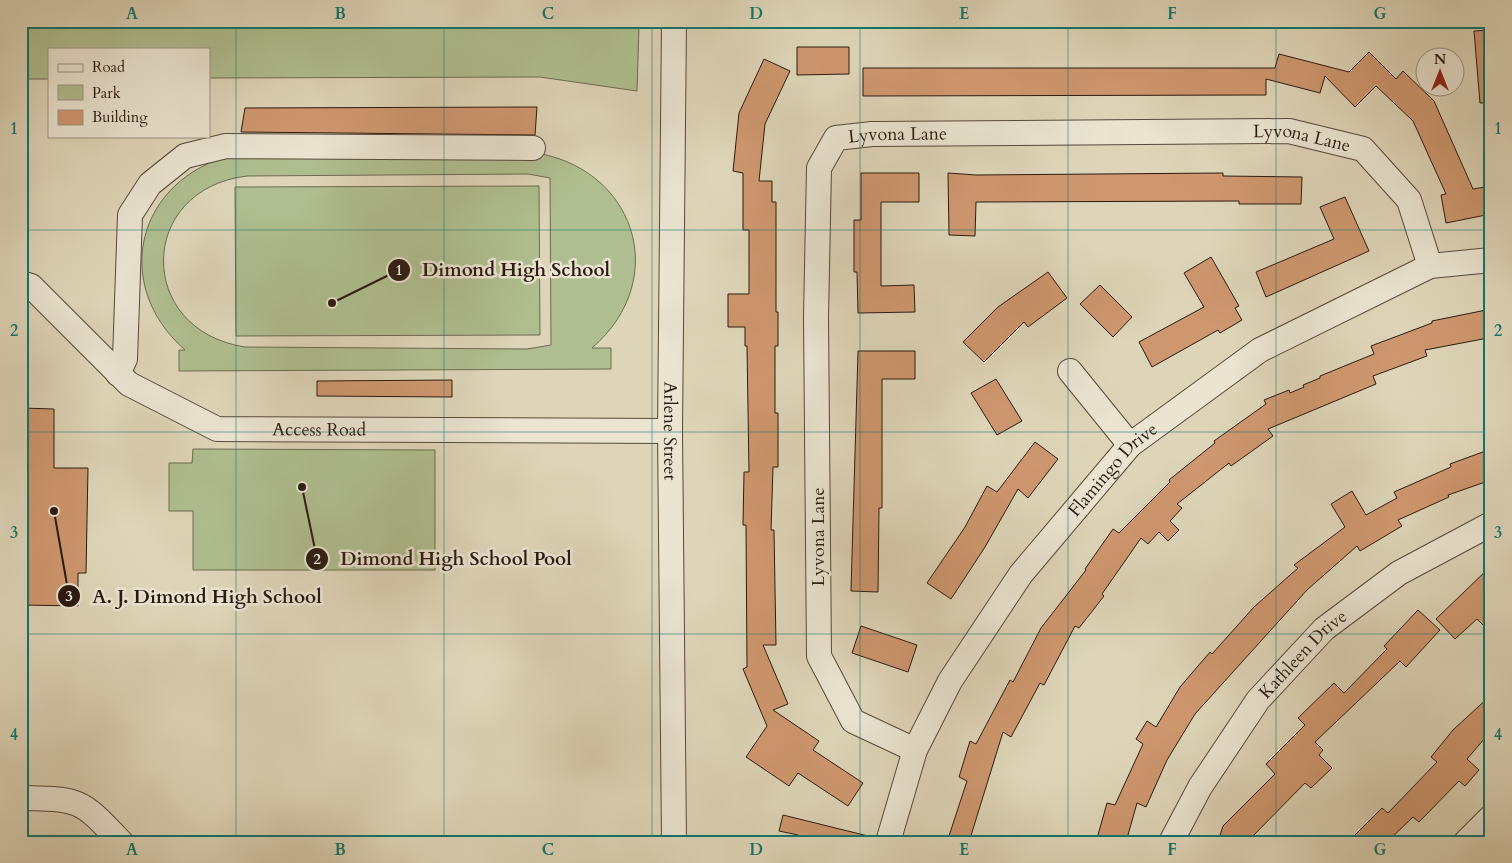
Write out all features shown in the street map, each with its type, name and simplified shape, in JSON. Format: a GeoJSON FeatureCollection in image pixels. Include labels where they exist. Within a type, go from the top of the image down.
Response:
{"type":"FeatureCollection","features":[{"type":"Feature","properties":{"kind":"street","name":"Arlene Street"},"geometry":{"type":"LineString","coordinates":[[674,21],[670,431],[674,842]]}},
{"type":"Feature","properties":{"kind":"street","name":"Lyvona Lane"},"geometry":{"type":"LineString","coordinates":[[915,750],[853,720],[819,656],[816,317],[819,168],[836,138],[872,134],[1289,131],[1363,149],[1409,200],[1430,266]]}},
{"type":"Feature","properties":{"kind":"street"},"geometry":{"type":"LineString","coordinates":[[118,374],[125,359],[130,216],[150,184],[185,156],[226,146],[533,148]]}},
{"type":"Feature","properties":{"kind":"street","name":"Flamingo Drive"},"geometry":{"type":"LineString","coordinates":[[888,842],[915,750],[950,681],[1021,574],[1130,445],[1260,350],[1430,266],[1491,260]]}},
{"type":"Feature","properties":{"kind":"street","name":"Access Road"},"geometry":{"type":"LineString","coordinates":[[21,283],[31,286],[129,384],[217,429],[670,431]]}},
{"type":"Feature","properties":{"kind":"street"},"geometry":{"type":"LineString","coordinates":[[1070,371],[1130,445]]}},
{"type":"Feature","properties":{"kind":"street","name":"Kathleen Drive"},"geometry":{"type":"LineString","coordinates":[[1171,842],[1200,787],[1258,700],[1324,629],[1399,573],[1491,524]]}},
{"type":"Feature","properties":{"kind":"street"},"geometry":{"type":"LineString","coordinates":[[21,798],[76,802],[90,810],[121,842]]}},
{"type":"Feature","properties":{"kind":"street"},"geometry":{"type":"LineString","coordinates":[[1466,842],[1491,817]]}},
{"type":"Feature","properties":{"kind":"green space"},"geometry":{"type":"Polygon","coordinates":[[[21,26],[639,26],[637,91],[540,77],[210,78],[210,48],[48,48],[48,79],[21,79],[21,26]]]}},
{"type":"Feature","properties":{"kind":"green space"},"geometry":{"type":"Polygon","coordinates":[[[530,152],[566,161],[595,178],[617,201],[630,229],[635,259],[631,290],[617,320],[592,348],[611,348],[611,369],[179,371],[179,350],[185,350],[162,324],[147,295],[142,266],[145,237],[156,210],[174,186],[200,168],[233,155],[530,152]],[[528,174],[247,176],[211,186],[185,206],[169,231],[163,260],[168,289],[183,315],[209,335],[245,347],[527,349],[551,345],[550,178],[528,174]]]}},
{"type":"Feature","properties":{"kind":"green space"},"geometry":{"type":"Polygon","coordinates":[[[539,186],[540,335],[236,336],[235,187],[539,186]]]}},
{"type":"Feature","properties":{"kind":"green space"},"geometry":{"type":"Polygon","coordinates":[[[193,449],[435,450],[435,570],[193,570],[193,511],[169,511],[169,463],[192,463],[193,449]]]}},
{"type":"Feature","properties":{"kind":"building"},"geometry":{"type":"Polygon","coordinates":[[[1491,30],[1491,103],[1480,103],[1474,31],[1491,30]]]}},
{"type":"Feature","properties":{"kind":"building"},"geometry":{"type":"Polygon","coordinates":[[[797,47],[849,47],[849,74],[797,75],[797,47]]]}},
{"type":"Feature","properties":{"kind":"building"},"geometry":{"type":"Polygon","coordinates":[[[1369,52],[1396,79],[1403,71],[1414,82],[1414,98],[1431,98],[1434,101],[1473,189],[1491,186],[1491,214],[1446,223],[1441,195],[1446,194],[1413,121],[1376,86],[1355,107],[1325,76],[1320,93],[1266,79],[1266,95],[863,96],[863,68],[1275,68],[1279,54],[1349,72],[1369,52]]]}},
{"type":"Feature","properties":{"kind":"building"},"geometry":{"type":"Polygon","coordinates":[[[764,59],[790,71],[765,124],[759,181],[772,181],[772,202],[776,202],[776,312],[778,312],[778,346],[775,346],[775,413],[778,413],[778,467],[773,467],[771,530],[774,530],[776,645],[763,645],[788,704],[773,710],[819,741],[813,750],[863,783],[848,806],[798,773],[789,786],[746,757],[767,726],[743,669],[747,667],[746,525],[743,525],[744,472],[749,472],[747,346],[745,346],[745,327],[728,327],[728,294],[749,294],[749,230],[743,230],[743,173],[733,171],[739,113],[764,59]]]}},
{"type":"Feature","properties":{"kind":"building"},"geometry":{"type":"Polygon","coordinates":[[[537,107],[535,135],[241,132],[245,108],[537,107]]]}},
{"type":"Feature","properties":{"kind":"building"},"geometry":{"type":"Polygon","coordinates":[[[861,173],[919,173],[919,202],[881,202],[881,286],[914,285],[915,312],[858,313],[857,272],[854,272],[854,220],[861,220],[861,173]]]}},
{"type":"Feature","properties":{"kind":"building"},"geometry":{"type":"Polygon","coordinates":[[[948,173],[976,175],[1223,173],[1223,176],[1302,177],[1301,204],[1239,204],[1239,201],[976,202],[975,236],[949,235],[948,173]]]}},
{"type":"Feature","properties":{"kind":"building"},"geometry":{"type":"Polygon","coordinates":[[[1345,197],[1369,251],[1266,297],[1256,272],[1334,239],[1320,207],[1345,197]]]}},
{"type":"Feature","properties":{"kind":"building"},"geometry":{"type":"Polygon","coordinates":[[[1211,257],[1239,306],[1235,308],[1242,320],[1220,333],[1218,330],[1152,367],[1139,342],[1204,307],[1184,273],[1211,257]]]}},
{"type":"Feature","properties":{"kind":"building"},"geometry":{"type":"Polygon","coordinates":[[[1048,272],[1067,298],[1028,327],[1024,322],[984,362],[963,342],[998,307],[1048,272]]]}},
{"type":"Feature","properties":{"kind":"building"},"geometry":{"type":"Polygon","coordinates":[[[1100,285],[1132,317],[1113,337],[1080,304],[1100,285]]]}},
{"type":"Feature","properties":{"kind":"building"},"geometry":{"type":"Polygon","coordinates":[[[1491,309],[1491,334],[1487,335],[1488,338],[1425,350],[1427,356],[1373,376],[1376,384],[1268,429],[1273,436],[1231,466],[1229,463],[1177,504],[1182,508],[1170,521],[1179,530],[1168,541],[1159,532],[1148,544],[1141,538],[1102,594],[1104,596],[1079,628],[1075,626],[1044,685],[1040,683],[1011,737],[1003,732],[969,842],[947,842],[967,781],[959,777],[970,741],[976,744],[1010,680],[1013,682],[1041,628],[1086,570],[1113,529],[1119,533],[1170,482],[1169,480],[1215,443],[1214,441],[1266,404],[1264,400],[1289,390],[1290,393],[1304,387],[1303,385],[1320,378],[1320,376],[1374,354],[1371,346],[1432,323],[1432,321],[1491,309]]]}},
{"type":"Feature","properties":{"kind":"building"},"geometry":{"type":"Polygon","coordinates":[[[858,351],[915,351],[915,379],[882,379],[882,508],[879,508],[878,592],[851,591],[858,351]]]}},
{"type":"Feature","properties":{"kind":"building"},"geometry":{"type":"Polygon","coordinates":[[[996,379],[1022,421],[997,435],[971,393],[996,379]]]}},
{"type":"Feature","properties":{"kind":"building"},"geometry":{"type":"Polygon","coordinates":[[[452,380],[452,397],[317,396],[317,381],[452,380]]]}},
{"type":"Feature","properties":{"kind":"building"},"geometry":{"type":"Polygon","coordinates":[[[21,408],[54,409],[54,468],[88,468],[86,573],[78,573],[78,606],[21,605],[21,408]]]}},
{"type":"Feature","properties":{"kind":"building"},"geometry":{"type":"Polygon","coordinates":[[[1035,442],[1058,459],[1028,498],[1018,489],[985,547],[951,599],[927,583],[965,527],[987,486],[997,492],[1035,442]]]}},
{"type":"Feature","properties":{"kind":"building"},"geometry":{"type":"Polygon","coordinates":[[[1491,449],[1491,480],[1448,495],[1449,497],[1398,520],[1402,526],[1360,551],[1357,546],[1307,590],[1195,714],[1167,760],[1146,807],[1137,803],[1126,842],[1096,842],[1107,803],[1115,805],[1143,744],[1136,739],[1147,721],[1156,727],[1180,687],[1210,652],[1212,654],[1254,607],[1298,568],[1294,565],[1345,527],[1331,504],[1352,491],[1366,515],[1397,498],[1394,492],[1451,467],[1450,464],[1491,449]]]}},
{"type":"Feature","properties":{"kind":"building"},"geometry":{"type":"Polygon","coordinates":[[[1491,566],[1491,633],[1477,619],[1455,639],[1436,619],[1491,566]]]}},
{"type":"Feature","properties":{"kind":"building"},"geometry":{"type":"Polygon","coordinates":[[[1418,610],[1440,630],[1406,667],[1400,661],[1315,742],[1323,750],[1319,755],[1332,768],[1311,788],[1305,783],[1247,842],[1218,842],[1223,826],[1275,774],[1266,764],[1305,725],[1298,718],[1334,683],[1344,693],[1387,649],[1384,646],[1418,610]]]}},
{"type":"Feature","properties":{"kind":"building"},"geometry":{"type":"Polygon","coordinates":[[[861,626],[917,645],[908,672],[852,653],[861,626]]]}},
{"type":"Feature","properties":{"kind":"building"},"geometry":{"type":"Polygon","coordinates":[[[1491,695],[1491,731],[1467,759],[1479,770],[1465,786],[1459,781],[1419,822],[1413,817],[1387,842],[1348,842],[1382,808],[1388,813],[1437,762],[1431,757],[1453,730],[1491,695]]]}},
{"type":"Feature","properties":{"kind":"building"},"geometry":{"type":"Polygon","coordinates":[[[783,815],[868,836],[867,842],[796,842],[798,835],[779,831],[783,815]]]}},
{"type":"Feature","properties":{"kind":"place","name":"Dimond High School"},"geometry":{"type":"Point","coordinates":[332,303]}},
{"type":"Feature","properties":{"kind":"place","name":"Dimond High School Pool"},"geometry":{"type":"Point","coordinates":[302,487]}},
{"type":"Feature","properties":{"kind":"place","name":"A. J. Dimond High School"},"geometry":{"type":"Point","coordinates":[54,511]}}]}
